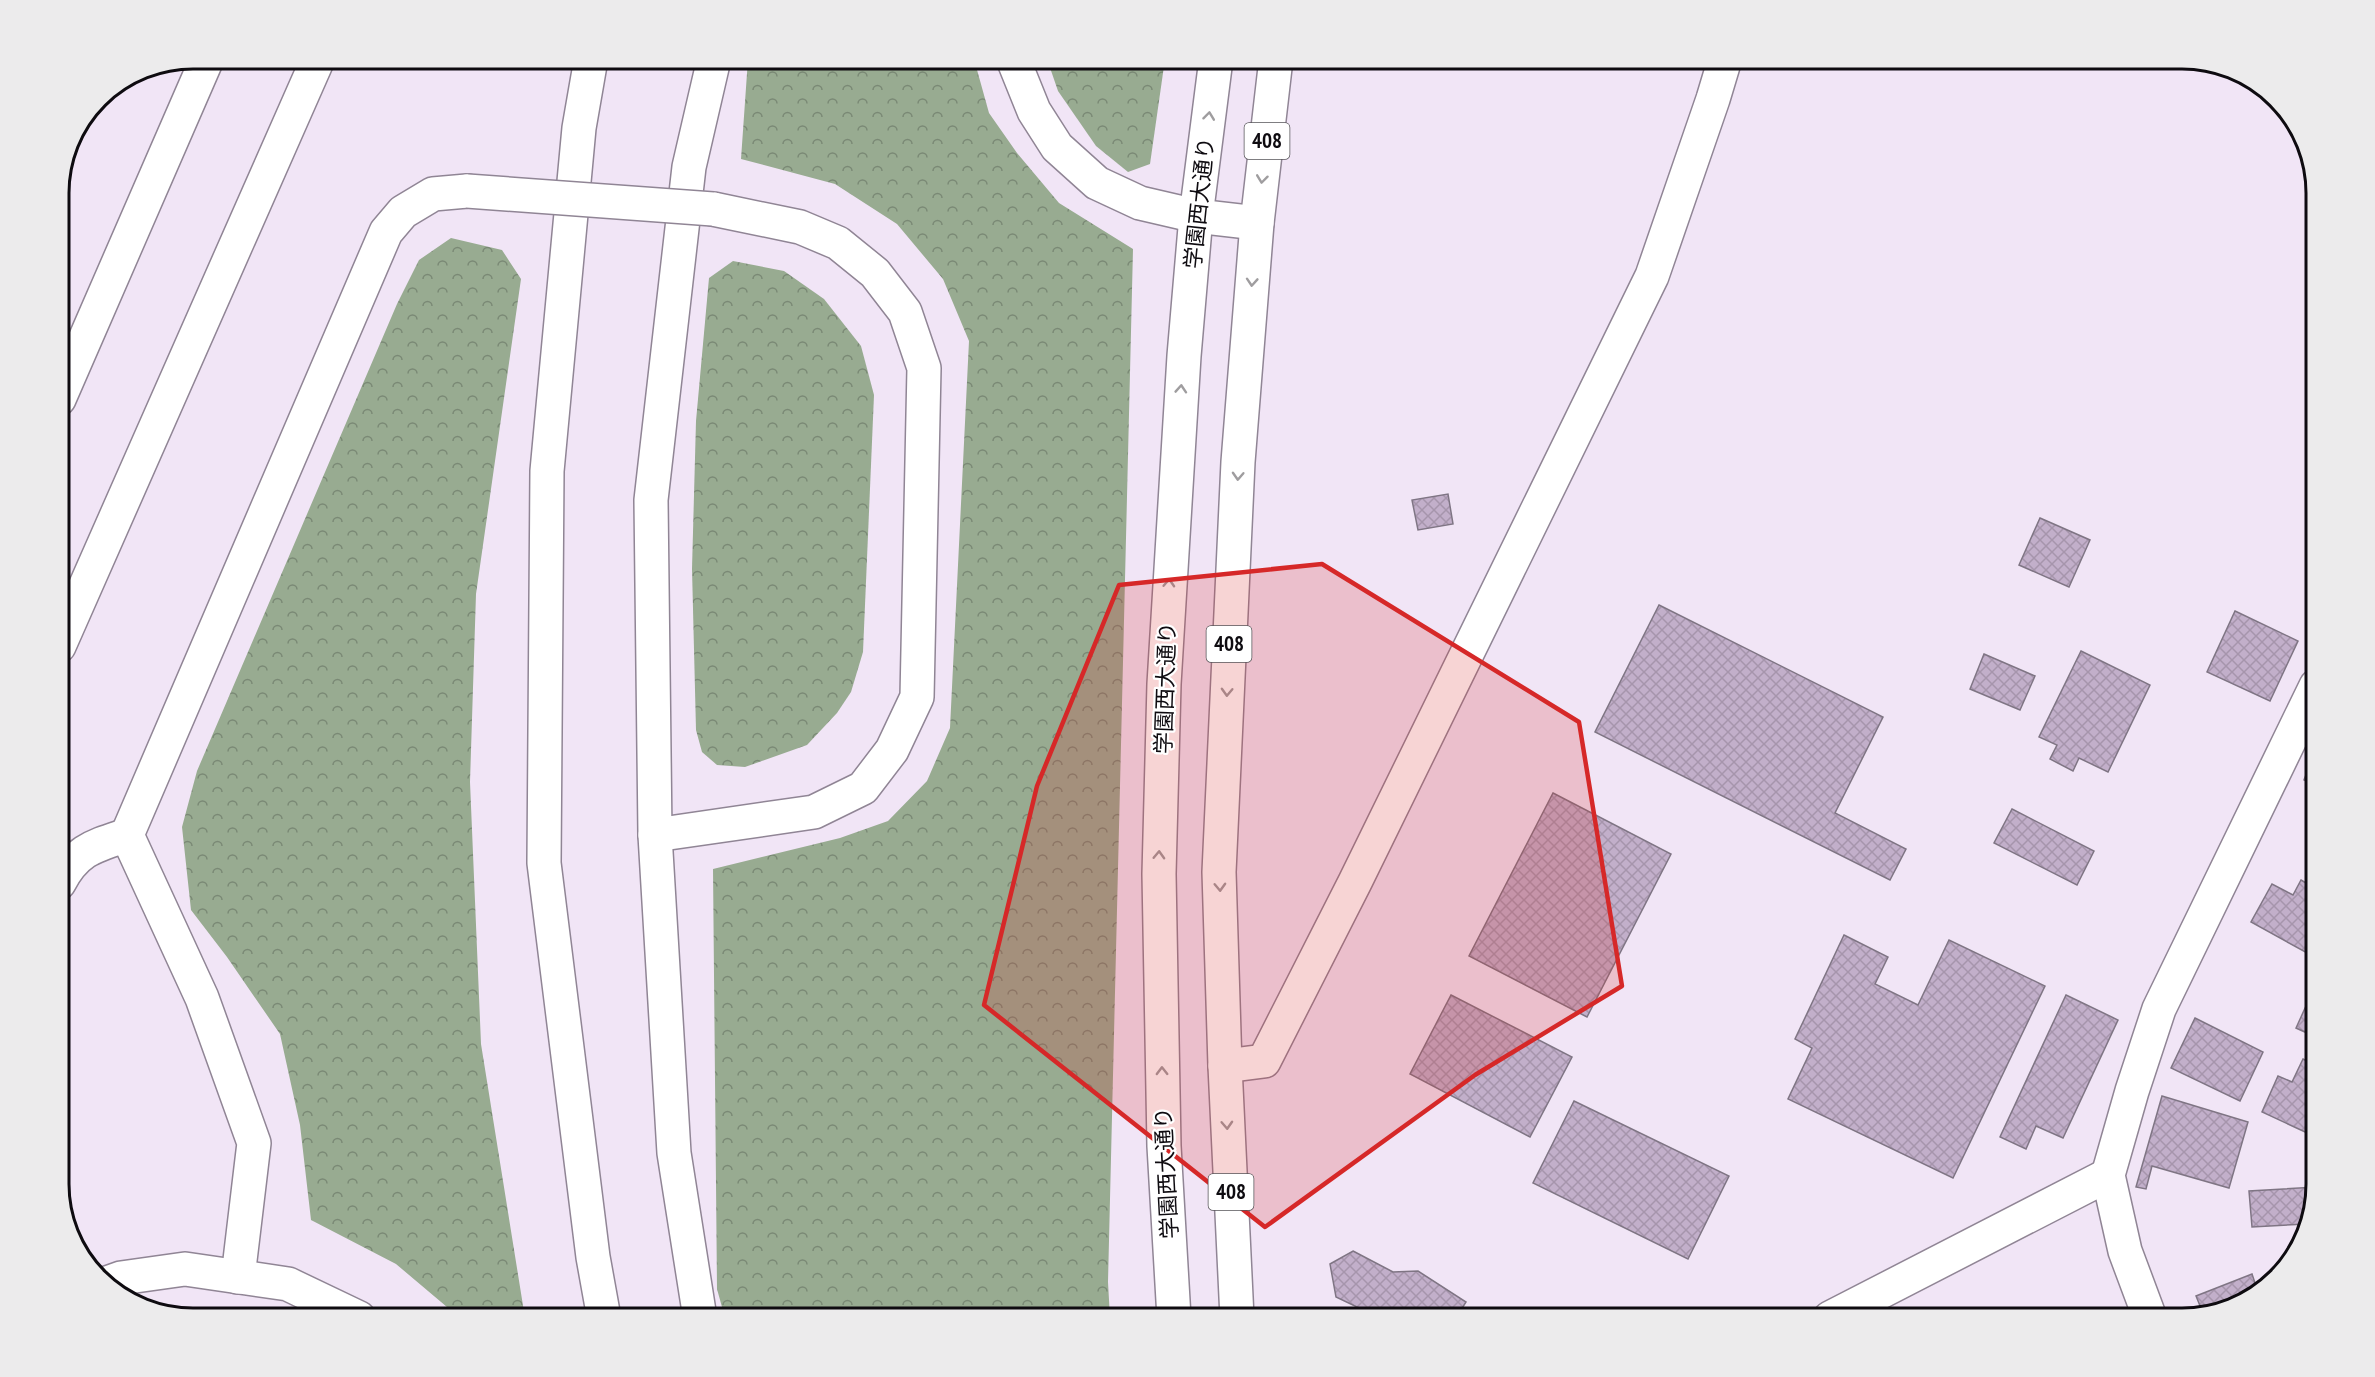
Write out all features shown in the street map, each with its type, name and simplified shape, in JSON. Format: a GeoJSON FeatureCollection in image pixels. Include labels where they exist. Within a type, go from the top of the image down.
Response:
{"type":"FeatureCollection","features":[{"type":"Feature","properties":{"kind":"main road"},"geometry":{"type":"LineString","coordinates":[[69,376],[202,69]]}},
{"type":"Feature","properties":{"kind":"main road"},"geometry":{"type":"LineString","coordinates":[[69,623],[313,69]]}},
{"type":"Feature","properties":{"kind":"main road"},"geometry":{"type":"LineString","coordinates":[[589,69],[579,128],[547,471],[544,863],[593,1257],[602,1308]]}},
{"type":"Feature","properties":{"kind":"main road"},"geometry":{"type":"LineString","coordinates":[[698,1308],[674,1153],[655,835],[651,500],[689,167],[711,69]]}},
{"type":"Feature","properties":{"kind":"main road"},"geometry":{"type":"LineString","coordinates":[[1017,69],[1034,111],[1057,147],[1097,183],[1140,202],[1196,216],[1257,223]]}},
{"type":"Feature","properties":{"kind":"main road","name":"学園西大通り"},"geometry":{"type":"LineString","coordinates":[[1173,1308],[1164,1146],[1159,874],[1164,684],[1176,471],[1196,216],[1215,69]]}},
{"type":"Feature","properties":{"kind":"main road","name":"408"},"geometry":{"type":"LineString","coordinates":[[1237,1308],[1225,1066],[1220,848],[1237,484],[1257,223],[1275,69]]}},
{"type":"Feature","properties":{"kind":"main road"},"geometry":{"type":"LineString","coordinates":[[1225,1066],[1264,1061],[1355,882],[1652,276],[1722,69]]}},
{"type":"Feature","properties":{"kind":"main road"},"geometry":{"type":"LineString","coordinates":[[69,864],[92,847],[127,835],[386,232],[403,212],[433,194],[467,191],[713,209],[800,227],[838,243],[875,273],[905,312],[924,368],[917,696],[892,750],[863,788],[814,812],[655,835]]}},
{"type":"Feature","properties":{"kind":"main road"},"geometry":{"type":"LineString","coordinates":[[2146,1308],[2125,1251],[2108,1175],[2132,1090],[2159,1009],[2306,707]]}},
{"type":"Feature","properties":{"kind":"main road"},"geometry":{"type":"LineString","coordinates":[[127,835],[202,998],[254,1143],[238,1277]]}},
{"type":"Feature","properties":{"kind":"main road"},"geometry":{"type":"LineString","coordinates":[[1849,1308],[2108,1175]]}},
{"type":"Feature","properties":{"kind":"main road"},"geometry":{"type":"LineString","coordinates":[[115,1280],[185,1269],[288,1284],[338,1308]]}},
{"type":"Feature","properties":{"kind":"highlighted area"},"geometry":{"type":"Polygon","coordinates":[[[1322,564],[1579,722],[1622,986],[1475,1075],[1265,1227],[984,1005],[1037,786],[1119,585],[1322,564]]]}},
{"type":"Feature","properties":{"kind":"green space"},"geometry":{"type":"Polygon","coordinates":[[[747,69],[977,69],[989,113],[1017,153],[1059,203],[1133,249],[1108,1282],[1109,1308],[722,1308],[717,1289],[713,869],[840,838],[888,821],[927,781],[950,728],[969,341],[943,279],[897,224],[835,184],[741,159],[747,69]]]}},
{"type":"Feature","properties":{"kind":"green space"},"geometry":{"type":"Polygon","coordinates":[[[1050,69],[1164,69],[1150,164],[1128,172],[1096,146],[1058,91],[1050,69]]]}},
{"type":"Feature","properties":{"kind":"green space"},"geometry":{"type":"Polygon","coordinates":[[[451,238],[502,250],[521,279],[476,594],[470,782],[481,1044],[523,1308],[448,1308],[396,1264],[311,1220],[300,1125],[280,1034],[227,957],[191,910],[182,827],[197,771],[397,304],[419,260],[451,238]]]}},
{"type":"Feature","properties":{"kind":"green space"},"geometry":{"type":"Polygon","coordinates":[[[733,261],[784,271],[824,299],[861,346],[874,395],[863,652],[851,692],[837,713],[807,745],[745,767],[717,765],[702,752],[696,730],[692,569],[696,421],[709,278],[733,261]]]}},
{"type":"Feature","properties":{"kind":"building"},"geometry":{"type":"Polygon","coordinates":[[[1448,494],[1453,524],[1418,530],[1412,500],[1448,494]]]}},
{"type":"Feature","properties":{"kind":"building"},"geometry":{"type":"Polygon","coordinates":[[[2040,518],[2090,540],[2069,587],[2019,565],[2040,518]]]}},
{"type":"Feature","properties":{"kind":"building"},"geometry":{"type":"Polygon","coordinates":[[[1659,605],[1883,717],[1835,813],[1906,849],[1890,880],[1595,732],[1659,605]]]}},
{"type":"Feature","properties":{"kind":"building"},"geometry":{"type":"Polygon","coordinates":[[[2235,611],[2298,641],[2270,701],[2207,672],[2235,611]]]}},
{"type":"Feature","properties":{"kind":"building"},"geometry":{"type":"Polygon","coordinates":[[[2081,651],[2150,685],[2108,772],[2079,758],[2073,771],[2050,759],[2057,745],[2039,737],[2081,651]]]}},
{"type":"Feature","properties":{"kind":"building"},"geometry":{"type":"Polygon","coordinates":[[[1984,654],[2035,676],[2020,710],[1970,689],[1984,654]]]}},
{"type":"Feature","properties":{"kind":"building"},"geometry":{"type":"Polygon","coordinates":[[[1553,793],[1671,854],[1587,1017],[1469,956],[1553,793]]]}},
{"type":"Feature","properties":{"kind":"building"},"geometry":{"type":"Polygon","coordinates":[[[2012,809],[2094,851],[2077,885],[1994,843],[2012,809]]]}},
{"type":"Feature","properties":{"kind":"building"},"geometry":{"type":"Polygon","coordinates":[[[2301,880],[2306,883],[2306,952],[2251,922],[2272,884],[2293,895],[2301,880]]]}},
{"type":"Feature","properties":{"kind":"building"},"geometry":{"type":"Polygon","coordinates":[[[1844,935],[1888,957],[1875,984],[1918,1005],[1949,940],[2045,986],[1953,1178],[1788,1099],[1812,1048],[1795,1039],[1844,935]]]}},
{"type":"Feature","properties":{"kind":"building"},"geometry":{"type":"Polygon","coordinates":[[[1451,995],[1572,1057],[1530,1137],[1410,1074],[1451,995]]]}},
{"type":"Feature","properties":{"kind":"building"},"geometry":{"type":"Polygon","coordinates":[[[2066,995],[2118,1020],[2063,1138],[2036,1126],[2026,1149],[2000,1137],[2066,995]]]}},
{"type":"Feature","properties":{"kind":"building"},"geometry":{"type":"Polygon","coordinates":[[[2306,1006],[2306,1032],[2296,1028],[2306,1006]]]}},
{"type":"Feature","properties":{"kind":"building"},"geometry":{"type":"Polygon","coordinates":[[[2195,1018],[2263,1052],[2240,1101],[2171,1068],[2195,1018]]]}},
{"type":"Feature","properties":{"kind":"building"},"geometry":{"type":"Polygon","coordinates":[[[2303,1059],[2306,1061],[2306,1132],[2262,1112],[2278,1076],[2292,1082],[2303,1059]]]}},
{"type":"Feature","properties":{"kind":"building"},"geometry":{"type":"Polygon","coordinates":[[[2162,1096],[2248,1122],[2229,1188],[2152,1166],[2146,1189],[2136,1187],[2162,1096]]]}},
{"type":"Feature","properties":{"kind":"building"},"geometry":{"type":"Polygon","coordinates":[[[1574,1101],[1729,1176],[1688,1259],[1533,1183],[1574,1101]]]}},
{"type":"Feature","properties":{"kind":"building"},"geometry":{"type":"Polygon","coordinates":[[[2306,1188],[2299,1224],[2252,1227],[2249,1191],[2306,1188]]]}},
{"type":"Feature","properties":{"kind":"building"},"geometry":{"type":"Polygon","coordinates":[[[1353,1251],[1393,1272],[1418,1271],[1466,1302],[1462,1308],[1359,1308],[1336,1297],[1330,1264],[1353,1251]]]}},
{"type":"Feature","properties":{"kind":"building"},"geometry":{"type":"Polygon","coordinates":[[[2252,1274],[2255,1284],[2230,1299],[2214,1304],[2200,1307],[2196,1296],[2252,1274]]]}}]}
